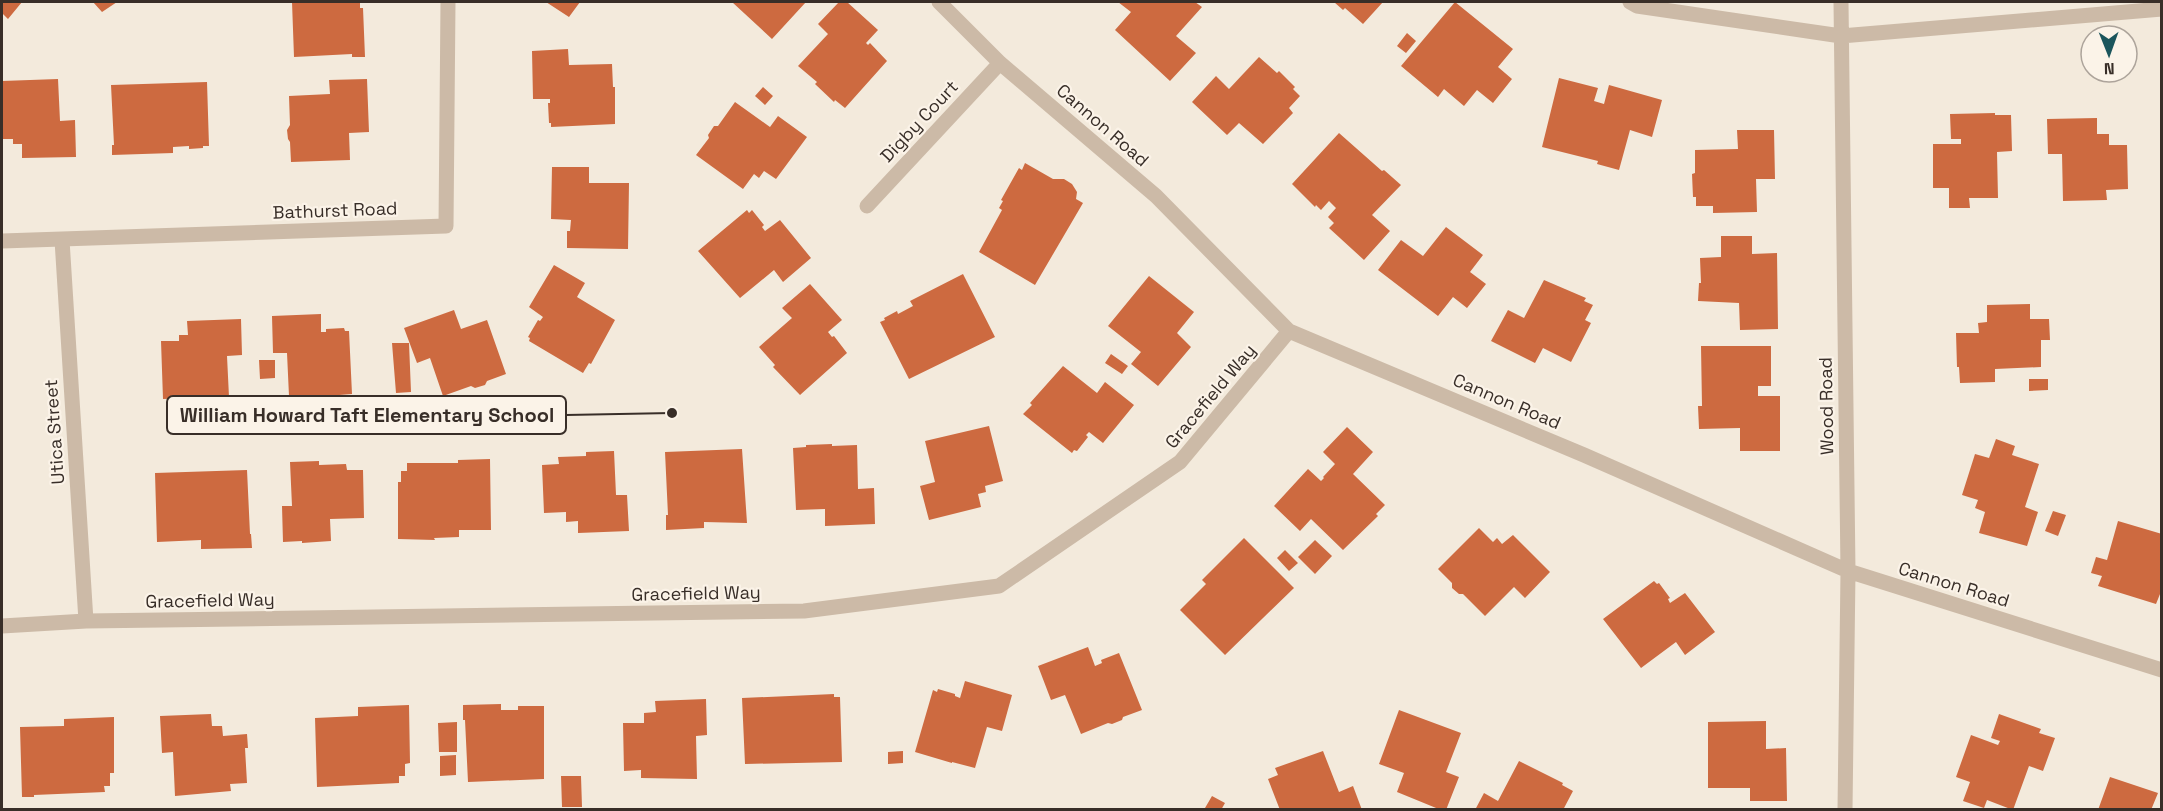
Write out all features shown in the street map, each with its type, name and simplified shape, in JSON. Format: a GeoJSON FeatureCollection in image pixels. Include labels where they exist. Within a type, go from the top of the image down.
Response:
{"type":"FeatureCollection","features":[{"type":"Feature","properties":{"kind":"street","name":"Bathurst Road"},"geometry":{"type":"LineString","coordinates":[[2,241],[446,226],[448,2]]}},
{"type":"Feature","properties":{"kind":"street","name":"Cannon Road"},"geometry":{"type":"LineString","coordinates":[[939,2],[1000,63],[1156,196],[1289,331],[1584,455],[1848,572],[2162,670]]}},
{"type":"Feature","properties":{"kind":"street"},"geometry":{"type":"LineString","coordinates":[[1630,2],[1638,6],[1841,36],[2162,9]]}},
{"type":"Feature","properties":{"kind":"street","name":"Wood Road"},"geometry":{"type":"LineString","coordinates":[[1842,2],[1848,572],[1845,810]]}},
{"type":"Feature","properties":{"kind":"street","name":"Digby Court"},"geometry":{"type":"LineString","coordinates":[[867,206],[1000,63]]}},
{"type":"Feature","properties":{"kind":"street","name":"Utica Street"},"geometry":{"type":"LineString","coordinates":[[62,240],[86,621]]}},
{"type":"Feature","properties":{"kind":"street","name":"Gracefield Way"},"geometry":{"type":"LineString","coordinates":[[2,626],[86,621],[804,611],[999,586],[1180,462],[1289,331]]}},
{"type":"Feature","properties":{"kind":"building"},"geometry":{"type":"Polygon","coordinates":[[[2,2],[22,2],[8,19],[2,13],[2,2]]]}},
{"type":"Feature","properties":{"kind":"building"},"geometry":{"type":"Polygon","coordinates":[[[93,2],[117,2],[102,12],[93,2]]]}},
{"type":"Feature","properties":{"kind":"building"},"geometry":{"type":"Polygon","coordinates":[[[292,2],[360,2],[360,8],[363,8],[365,57],[352,57],[352,54],[294,57],[292,2]]]}},
{"type":"Feature","properties":{"kind":"building"},"geometry":{"type":"Polygon","coordinates":[[[546,2],[580,2],[569,17],[546,2]]]}},
{"type":"Feature","properties":{"kind":"building"},"geometry":{"type":"Polygon","coordinates":[[[732,2],[806,2],[772,39],[732,2]]]}},
{"type":"Feature","properties":{"kind":"building"},"geometry":{"type":"Polygon","coordinates":[[[839,2],[847,2],[878,30],[866,43],[868,45],[870,43],[887,61],[845,108],[835,100],[834,102],[815,84],[817,82],[798,66],[828,34],[818,24],[839,2]]]}},
{"type":"Feature","properties":{"kind":"building"},"geometry":{"type":"Polygon","coordinates":[[[1118,2],[1195,2],[1202,7],[1176,36],[1196,53],[1170,81],[1115,30],[1131,12],[1118,2]]]}},
{"type":"Feature","properties":{"kind":"building"},"geometry":{"type":"Polygon","coordinates":[[[1334,2],[1383,2],[1363,24],[1345,8],[1343,10],[1334,2]]]}},
{"type":"Feature","properties":{"kind":"building"},"geometry":{"type":"Polygon","coordinates":[[[1455,2],[1513,49],[1498,67],[1512,79],[1493,103],[1477,90],[1464,106],[1444,89],[1438,97],[1401,66],[1455,2]]]}},
{"type":"Feature","properties":{"kind":"building"},"geometry":{"type":"Polygon","coordinates":[[[1407,33],[1416,41],[1406,53],[1397,46],[1407,33]]]}},
{"type":"Feature","properties":{"kind":"building"},"geometry":{"type":"Polygon","coordinates":[[[568,49],[569,65],[612,64],[613,87],[615,87],[615,124],[551,127],[548,103],[550,99],[533,99],[532,51],[568,49]]]}},
{"type":"Feature","properties":{"kind":"building"},"geometry":{"type":"Polygon","coordinates":[[[1259,57],[1277,73],[1279,71],[1295,87],[1293,89],[1300,96],[1289,108],[1293,113],[1263,144],[1239,123],[1227,135],[1192,102],[1216,76],[1229,89],[1259,57]]]}},
{"type":"Feature","properties":{"kind":"building"},"geometry":{"type":"Polygon","coordinates":[[[1559,78],[1598,88],[1594,101],[1604,104],[1609,85],[1662,100],[1652,137],[1630,130],[1619,170],[1597,164],[1598,161],[1542,147],[1559,78]]]}},
{"type":"Feature","properties":{"kind":"building"},"geometry":{"type":"Polygon","coordinates":[[[58,79],[60,121],[75,120],[76,157],[22,158],[22,144],[13,144],[13,139],[2,139],[2,81],[58,79]]]}},
{"type":"Feature","properties":{"kind":"building"},"geometry":{"type":"Polygon","coordinates":[[[367,79],[369,132],[349,133],[350,160],[291,162],[287,130],[290,125],[289,96],[330,94],[329,80],[367,79]]]}},
{"type":"Feature","properties":{"kind":"building"},"geometry":{"type":"Polygon","coordinates":[[[207,82],[209,146],[189,149],[189,146],[173,147],[173,153],[112,155],[112,145],[114,145],[111,85],[207,82]]]}},
{"type":"Feature","properties":{"kind":"building"},"geometry":{"type":"Polygon","coordinates":[[[763,87],[773,96],[765,105],[755,96],[763,87]]]}},
{"type":"Feature","properties":{"kind":"building"},"geometry":{"type":"Polygon","coordinates":[[[735,102],[770,127],[778,116],[807,137],[776,179],[764,171],[759,178],[754,174],[743,189],[696,155],[709,138],[708,135],[714,126],[718,126],[735,102]]]}},
{"type":"Feature","properties":{"kind":"building"},"geometry":{"type":"Polygon","coordinates":[[[1995,113],[1995,115],[2011,115],[2012,151],[1997,152],[1998,198],[1969,198],[1970,208],[1949,208],[1949,188],[1933,188],[1933,144],[1961,144],[1961,139],[1951,139],[1950,114],[1995,113]]]}},
{"type":"Feature","properties":{"kind":"building"},"geometry":{"type":"Polygon","coordinates":[[[2097,118],[2097,134],[2109,134],[2109,145],[2127,145],[2128,189],[2106,190],[2107,200],[2063,201],[2062,154],[2048,154],[2047,119],[2097,118]]]}},
{"type":"Feature","properties":{"kind":"building"},"geometry":{"type":"Polygon","coordinates":[[[1737,130],[1774,130],[1775,179],[1756,179],[1757,212],[1713,213],[1713,206],[1696,206],[1696,197],[1693,197],[1692,174],[1695,173],[1695,150],[1738,149],[1737,130]]]}},
{"type":"Feature","properties":{"kind":"building"},"geometry":{"type":"Polygon","coordinates":[[[1339,133],[1401,185],[1372,215],[1390,231],[1364,260],[1329,228],[1334,223],[1328,217],[1336,208],[1329,201],[1321,210],[1316,205],[1315,207],[1292,184],[1339,133]]]}},
{"type":"Feature","properties":{"kind":"building"},"geometry":{"type":"Polygon","coordinates":[[[1025,163],[1053,179],[1064,179],[1072,184],[1077,192],[1076,199],[1083,203],[1035,285],[979,252],[1002,210],[999,208],[1003,201],[1001,200],[1019,168],[1022,170],[1025,163]]]}},
{"type":"Feature","properties":{"kind":"building"},"geometry":{"type":"Polygon","coordinates":[[[552,167],[589,167],[589,183],[629,183],[628,249],[567,248],[567,231],[570,231],[571,220],[551,219],[552,167]]]}},
{"type":"Feature","properties":{"kind":"building"},"geometry":{"type":"Polygon","coordinates":[[[747,210],[749,213],[752,210],[764,225],[762,227],[765,231],[780,220],[811,258],[783,282],[774,270],[740,298],[698,251],[747,210]]]}},
{"type":"Feature","properties":{"kind":"building"},"geometry":{"type":"Polygon","coordinates":[[[1446,227],[1483,255],[1470,272],[1486,284],[1467,308],[1453,297],[1438,316],[1378,270],[1401,240],[1423,256],[1446,227]]]}},
{"type":"Feature","properties":{"kind":"building"},"geometry":{"type":"Polygon","coordinates":[[[1721,236],[1752,236],[1752,254],[1777,253],[1778,329],[1740,330],[1739,303],[1698,301],[1699,283],[1701,283],[1700,258],[1721,257],[1721,236]]]}},
{"type":"Feature","properties":{"kind":"building"},"geometry":{"type":"Polygon","coordinates":[[[554,265],[585,283],[577,297],[615,320],[591,364],[589,363],[583,373],[529,341],[528,337],[538,320],[540,321],[543,317],[529,307],[554,265]]]}},
{"type":"Feature","properties":{"kind":"building"},"geometry":{"type":"Polygon","coordinates":[[[963,274],[995,337],[909,379],[880,322],[897,311],[898,314],[913,306],[910,301],[963,274]]]}},
{"type":"Feature","properties":{"kind":"building"},"geometry":{"type":"Polygon","coordinates":[[[1149,276],[1194,312],[1177,333],[1191,347],[1158,386],[1131,364],[1141,352],[1108,326],[1149,276]]]}},
{"type":"Feature","properties":{"kind":"building"},"geometry":{"type":"Polygon","coordinates":[[[1544,280],[1586,298],[1584,301],[1593,305],[1585,320],[1591,323],[1571,362],[1543,348],[1535,363],[1491,341],[1508,310],[1524,318],[1544,280]]]}},
{"type":"Feature","properties":{"kind":"building"},"geometry":{"type":"Polygon","coordinates":[[[810,284],[842,320],[828,332],[847,353],[800,395],[773,367],[775,365],[759,347],[792,318],[782,308],[810,284]]]}},
{"type":"Feature","properties":{"kind":"building"},"geometry":{"type":"Polygon","coordinates":[[[2030,304],[2030,319],[2049,319],[2050,340],[2041,340],[2041,367],[1995,369],[1995,382],[1960,383],[1956,333],[1979,333],[1978,323],[1987,322],[1987,305],[2030,304]]]}},
{"type":"Feature","properties":{"kind":"building"},"geometry":{"type":"Polygon","coordinates":[[[454,310],[461,329],[487,320],[506,374],[487,381],[485,385],[475,388],[471,386],[443,396],[430,358],[417,363],[404,328],[454,310]]]}},
{"type":"Feature","properties":{"kind":"building"},"geometry":{"type":"Polygon","coordinates":[[[321,314],[321,332],[326,332],[326,329],[344,328],[345,331],[349,331],[352,394],[289,396],[287,353],[273,353],[272,316],[321,314]]]}},
{"type":"Feature","properties":{"kind":"building"},"geometry":{"type":"Polygon","coordinates":[[[241,319],[242,355],[227,356],[229,397],[163,399],[161,341],[179,341],[179,335],[188,335],[187,321],[241,319]]]}},
{"type":"Feature","properties":{"kind":"building"},"geometry":{"type":"Polygon","coordinates":[[[392,343],[409,343],[411,392],[396,393],[392,343]]]}},
{"type":"Feature","properties":{"kind":"building"},"geometry":{"type":"Polygon","coordinates":[[[1701,346],[1771,346],[1771,386],[1758,386],[1758,396],[1780,396],[1780,451],[1740,451],[1740,428],[1699,429],[1698,406],[1702,406],[1701,346]]]}},
{"type":"Feature","properties":{"kind":"building"},"geometry":{"type":"Polygon","coordinates":[[[1111,354],[1128,366],[1122,374],[1105,363],[1111,354]]]}},
{"type":"Feature","properties":{"kind":"building"},"geometry":{"type":"Polygon","coordinates":[[[259,360],[275,360],[275,378],[260,379],[259,360]]]}},
{"type":"Feature","properties":{"kind":"building"},"geometry":{"type":"Polygon","coordinates":[[[1063,366],[1097,393],[1105,382],[1134,405],[1103,443],[1089,432],[1086,435],[1088,437],[1077,451],[1074,450],[1072,453],[1023,414],[1063,366]]]}},
{"type":"Feature","properties":{"kind":"building"},"geometry":{"type":"Polygon","coordinates":[[[2029,379],[2048,379],[2048,390],[2029,391],[2029,379]]]}},
{"type":"Feature","properties":{"kind":"building"},"geometry":{"type":"Polygon","coordinates":[[[989,426],[1003,481],[985,486],[986,492],[978,494],[981,507],[929,520],[920,486],[935,482],[925,441],[989,426]]]}},
{"type":"Feature","properties":{"kind":"building"},"geometry":{"type":"Polygon","coordinates":[[[1347,427],[1373,452],[1353,474],[1385,505],[1376,514],[1378,516],[1343,550],[1311,519],[1300,531],[1274,506],[1308,469],[1321,481],[1324,478],[1335,464],[1323,452],[1347,427]]]}},
{"type":"Feature","properties":{"kind":"building"},"geometry":{"type":"Polygon","coordinates":[[[1996,439],[2015,446],[2012,455],[2039,464],[2025,507],[2038,512],[2027,546],[1979,533],[1985,512],[1975,508],[1978,500],[1962,495],[1975,454],[1989,458],[1996,439]]]}},
{"type":"Feature","properties":{"kind":"building"},"geometry":{"type":"Polygon","coordinates":[[[832,444],[832,446],[857,445],[858,489],[874,488],[875,524],[825,526],[825,509],[796,510],[793,448],[832,444]]]}},
{"type":"Feature","properties":{"kind":"building"},"geometry":{"type":"Polygon","coordinates":[[[742,449],[747,523],[704,522],[704,528],[666,530],[666,515],[668,515],[665,452],[742,449]]]}},
{"type":"Feature","properties":{"kind":"building"},"geometry":{"type":"Polygon","coordinates":[[[614,451],[616,495],[627,495],[629,531],[578,533],[578,521],[566,522],[566,512],[544,513],[542,465],[559,464],[558,457],[586,456],[586,452],[614,451]]]}},
{"type":"Feature","properties":{"kind":"building"},"geometry":{"type":"Polygon","coordinates":[[[490,459],[491,530],[459,530],[459,537],[434,538],[435,540],[398,539],[398,482],[401,482],[401,471],[407,471],[407,463],[458,463],[458,460],[490,459]]]}},
{"type":"Feature","properties":{"kind":"building"},"geometry":{"type":"Polygon","coordinates":[[[319,461],[319,465],[346,464],[347,470],[363,470],[364,518],[330,519],[331,541],[283,542],[282,506],[292,506],[290,462],[319,461]]]}},
{"type":"Feature","properties":{"kind":"building"},"geometry":{"type":"Polygon","coordinates":[[[247,470],[252,548],[201,549],[201,540],[157,542],[155,473],[247,470]]]}},
{"type":"Feature","properties":{"kind":"building"},"geometry":{"type":"Polygon","coordinates":[[[2053,511],[2066,515],[2058,536],[2045,531],[2053,511]]]}},
{"type":"Feature","properties":{"kind":"building"},"geometry":{"type":"Polygon","coordinates":[[[2118,521],[2162,534],[2162,589],[2156,604],[2098,586],[2102,576],[2091,573],[2096,557],[2107,560],[2118,521]]]}},
{"type":"Feature","properties":{"kind":"building"},"geometry":{"type":"Polygon","coordinates":[[[1479,528],[1493,542],[1497,538],[1502,544],[1513,535],[1550,572],[1525,598],[1514,587],[1485,616],[1463,594],[1459,594],[1452,588],[1452,583],[1438,569],[1479,528]]]}},
{"type":"Feature","properties":{"kind":"building"},"geometry":{"type":"Polygon","coordinates":[[[1244,538],[1294,588],[1225,655],[1180,610],[1206,584],[1202,580],[1244,538]]]}},
{"type":"Feature","properties":{"kind":"building"},"geometry":{"type":"Polygon","coordinates":[[[1315,540],[1332,556],[1315,574],[1298,557],[1315,540]]]}},
{"type":"Feature","properties":{"kind":"building"},"geometry":{"type":"Polygon","coordinates":[[[1285,550],[1298,563],[1289,571],[1277,558],[1285,550]]]}},
{"type":"Feature","properties":{"kind":"building"},"geometry":{"type":"Polygon","coordinates":[[[1654,581],[1659,583],[1670,598],[1668,599],[1670,603],[1685,593],[1715,632],[1685,655],[1676,642],[1641,668],[1603,619],[1654,581]]]}},
{"type":"Feature","properties":{"kind":"building"},"geometry":{"type":"Polygon","coordinates":[[[1088,647],[1095,666],[1102,663],[1101,660],[1119,653],[1142,710],[1112,724],[1108,723],[1081,734],[1065,695],[1051,700],[1038,666],[1088,647]]]}},
{"type":"Feature","properties":{"kind":"building"},"geometry":{"type":"Polygon","coordinates":[[[965,681],[1012,695],[1002,731],[987,727],[975,768],[915,752],[933,690],[937,692],[938,689],[955,694],[960,698],[965,681]]]}},
{"type":"Feature","properties":{"kind":"building"},"geometry":{"type":"Polygon","coordinates":[[[834,694],[834,697],[840,697],[842,762],[745,764],[742,698],[834,694]]]}},
{"type":"Feature","properties":{"kind":"building"},"geometry":{"type":"Polygon","coordinates":[[[706,699],[707,735],[696,736],[697,779],[641,778],[641,770],[624,771],[623,723],[644,723],[644,713],[656,712],[655,701],[706,699]]]}},
{"type":"Feature","properties":{"kind":"building"},"geometry":{"type":"Polygon","coordinates":[[[501,704],[501,710],[518,710],[518,706],[544,706],[544,779],[468,782],[463,705],[501,704]]]}},
{"type":"Feature","properties":{"kind":"building"},"geometry":{"type":"Polygon","coordinates":[[[409,705],[410,763],[405,764],[405,776],[399,776],[399,783],[317,787],[315,718],[358,716],[358,707],[409,705]]]}},
{"type":"Feature","properties":{"kind":"building"},"geometry":{"type":"Polygon","coordinates":[[[1399,710],[1461,733],[1446,772],[1459,777],[1446,810],[1397,792],[1404,773],[1379,764],[1399,710]]]}},
{"type":"Feature","properties":{"kind":"building"},"geometry":{"type":"Polygon","coordinates":[[[211,714],[212,726],[222,726],[223,736],[247,734],[248,748],[245,748],[247,783],[230,784],[231,791],[175,796],[173,752],[162,753],[160,716],[211,714]]]}},
{"type":"Feature","properties":{"kind":"building"},"geometry":{"type":"Polygon","coordinates":[[[1999,714],[2041,729],[2039,733],[2055,738],[2043,771],[2029,766],[2013,810],[1987,800],[1984,808],[1963,801],[1970,782],[1956,777],[1971,735],[1998,745],[2000,741],[1991,738],[1999,714]]]}},
{"type":"Feature","properties":{"kind":"building"},"geometry":{"type":"Polygon","coordinates":[[[114,717],[114,773],[110,773],[110,786],[104,786],[105,792],[22,797],[20,727],[64,726],[64,719],[114,717]]]}},
{"type":"Feature","properties":{"kind":"building"},"geometry":{"type":"Polygon","coordinates":[[[1766,721],[1766,749],[1786,748],[1787,801],[1750,801],[1750,788],[1708,788],[1708,722],[1766,721]]]}},
{"type":"Feature","properties":{"kind":"building"},"geometry":{"type":"Polygon","coordinates":[[[457,722],[457,752],[439,752],[438,723],[457,722]]]}},
{"type":"Feature","properties":{"kind":"building"},"geometry":{"type":"Polygon","coordinates":[[[903,751],[903,763],[888,764],[888,752],[903,751]]]}},
{"type":"Feature","properties":{"kind":"building"},"geometry":{"type":"Polygon","coordinates":[[[1323,751],[1339,792],[1353,786],[1362,810],[1280,810],[1268,779],[1278,775],[1275,768],[1323,751]]]}},
{"type":"Feature","properties":{"kind":"building"},"geometry":{"type":"Polygon","coordinates":[[[456,755],[456,775],[440,776],[440,756],[456,755]]]}},
{"type":"Feature","properties":{"kind":"building"},"geometry":{"type":"Polygon","coordinates":[[[1519,761],[1563,783],[1562,785],[1573,791],[1563,810],[1475,810],[1484,793],[1498,801],[1519,761]]]}},
{"type":"Feature","properties":{"kind":"building"},"geometry":{"type":"Polygon","coordinates":[[[561,776],[581,776],[582,807],[562,807],[561,776]]]}},
{"type":"Feature","properties":{"kind":"building"},"geometry":{"type":"Polygon","coordinates":[[[2110,777],[2158,793],[2151,810],[2098,810],[2110,777]]]}},
{"type":"Feature","properties":{"kind":"building"},"geometry":{"type":"Polygon","coordinates":[[[1212,796],[1225,803],[1221,810],[1205,808],[1212,796]]]}},
{"type":"Feature","properties":{"kind":"place","name":"William Howard Taft Elementary School"},"geometry":{"type":"Point","coordinates":[672,413]}}]}
